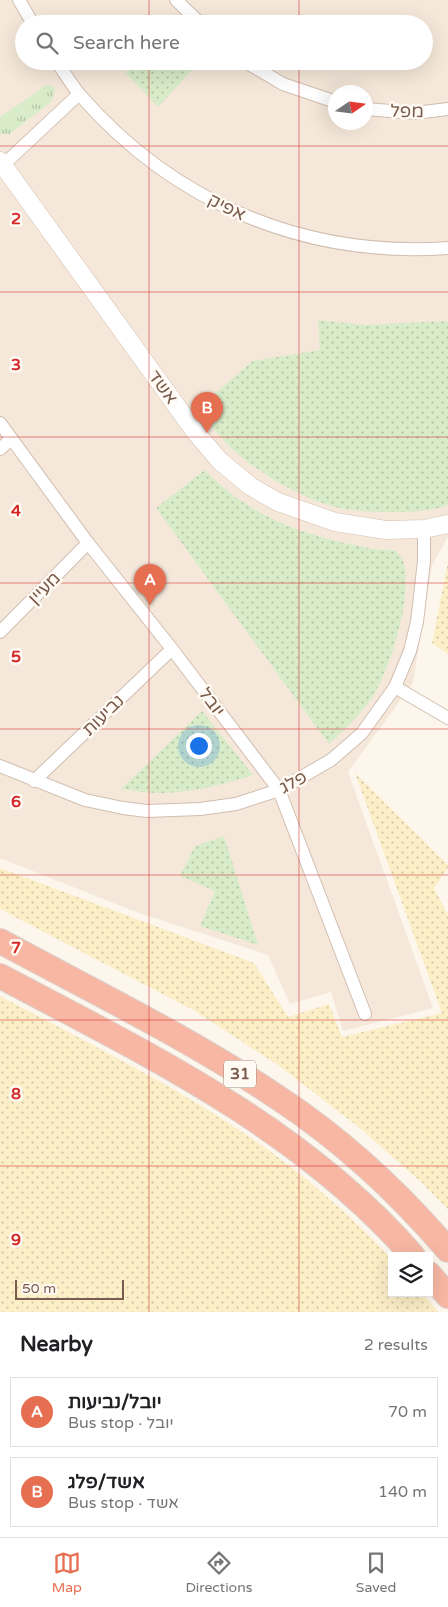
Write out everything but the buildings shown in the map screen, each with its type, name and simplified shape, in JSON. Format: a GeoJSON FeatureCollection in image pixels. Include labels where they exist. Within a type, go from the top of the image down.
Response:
{"type":"FeatureCollection","features":[{"type":"Feature","properties":{"kind":"highway","name":"31"},"geometry":{"type":"LineString","coordinates":[[0,941],[197,1048],[280,1099],[310,1120],[365,1165],[398,1196],[448,1250]]}},
{"type":"Feature","properties":{"kind":"highway","name":"31"},"geometry":{"type":"LineString","coordinates":[[0,976],[182,1074],[263,1124],[292,1144],[345,1188],[378,1218],[409,1252]]}},
{"type":"Feature","properties":{"kind":"highway"},"geometry":{"type":"LineString","coordinates":[[433,1279],[448,1296]]}},
{"type":"Feature","properties":{"kind":"street"},"geometry":{"type":"LineString","coordinates":[[19,0],[28,15]]}},
{"type":"Feature","properties":{"kind":"street"},"geometry":{"type":"LineString","coordinates":[[176,0],[192,15]]}},
{"type":"Feature","properties":{"kind":"street","name":"אפיק"},"geometry":{"type":"LineString","coordinates":[[62,70],[79,94],[139,152],[168,174],[209,199],[253,220],[292,232],[375,248],[417,250],[448,248]]}},
{"type":"Feature","properties":{"kind":"street"},"geometry":{"type":"LineString","coordinates":[[259,70],[282,84],[328,99]]}},
{"type":"Feature","properties":{"kind":"street"},"geometry":{"type":"LineString","coordinates":[[1,164],[79,94]]}},
{"type":"Feature","properties":{"kind":"street","name":"מפל"},"geometry":{"type":"LineString","coordinates":[[373,110],[415,113],[448,109]]}},
{"type":"Feature","properties":{"kind":"street","name":"אשד"},"geometry":{"type":"LineString","coordinates":[[1,164],[196,433],[220,461],[250,486],[278,502],[335,522],[386,530],[424,529],[448,524]]}},
{"type":"Feature","properties":{"kind":"street","name":"יובל"},"geometry":{"type":"LineString","coordinates":[[0,423],[88,543],[172,649],[279,790],[366,1014]]}},
{"type":"Feature","properties":{"kind":"street"},"geometry":{"type":"LineString","coordinates":[[0,449],[11,439]]}},
{"type":"Feature","properties":{"kind":"street","name":"פלג"},"geometry":{"type":"LineString","coordinates":[[0,766],[84,800],[147,811],[200,809],[236,804],[279,790],[331,760],[346,748],[362,733],[395,688],[410,651],[418,622],[424,561],[424,529]]}},
{"type":"Feature","properties":{"kind":"street","name":"מעיין"},"geometry":{"type":"LineString","coordinates":[[0,632],[88,543]]}},
{"type":"Feature","properties":{"kind":"street","name":"נביעות"},"geometry":{"type":"LineString","coordinates":[[34,781],[172,649]]}},
{"type":"Feature","properties":{"kind":"street"},"geometry":{"type":"LineString","coordinates":[[395,688],[448,718]]}},
{"type":"Feature","properties":{"kind":"shaded area"},"geometry":{"type":"Polygon","coordinates":[[[0,0],[448,0],[448,537],[432,565],[413,683],[348,772],[433,1008],[343,1031],[331,992],[290,1004],[268,955],[136,912],[0,858],[0,0]]]}},
{"type":"Feature","properties":{"kind":"green space"},"geometry":{"type":"Polygon","coordinates":[[[129,70],[192,70],[158,107],[125,72],[129,70]]]}},
{"type":"Feature","properties":{"kind":"green space"},"geometry":{"type":"Polygon","coordinates":[[[48,84],[55,89],[52,101],[10,134],[0,134],[0,117],[48,84]]]}},
{"type":"Feature","properties":{"kind":"green space"},"geometry":{"type":"Polygon","coordinates":[[[318,320],[364,325],[448,321],[448,505],[418,511],[381,512],[361,511],[321,503],[293,490],[252,465],[229,446],[197,409],[253,361],[320,350],[318,320]]]}},
{"type":"Feature","properties":{"kind":"green space"},"geometry":{"type":"Polygon","coordinates":[[[205,470],[237,498],[274,520],[313,535],[373,549],[396,551],[403,561],[406,582],[405,598],[398,632],[388,665],[375,693],[365,707],[329,744],[156,508],[205,470]]]}},
{"type":"Feature","properties":{"kind":"green space"},"geometry":{"type":"Polygon","coordinates":[[[202,711],[253,775],[218,785],[181,792],[152,793],[121,789],[202,711]]]}},
{"type":"Feature","properties":{"kind":"green space"},"geometry":{"type":"Polygon","coordinates":[[[224,836],[258,945],[200,926],[215,891],[180,876],[195,846],[224,836]]]}},
{"type":"Feature","properties":{"kind":"sand"},"geometry":{"type":"Polygon","coordinates":[[[448,562],[448,654],[432,643],[448,562]]]}},
{"type":"Feature","properties":{"kind":"sand"},"geometry":{"type":"Polygon","coordinates":[[[355,773],[448,865],[448,868],[434,888],[448,915],[448,1209],[420,1181],[361,1129],[278,1065],[195,1011],[0,909],[0,868],[254,963],[288,1017],[329,1004],[342,1037],[442,1013],[355,773]]]}},
{"type":"Feature","properties":{"kind":"sand"},"geometry":{"type":"Polygon","coordinates":[[[0,996],[161,1082],[224,1120],[273,1153],[326,1196],[388,1255],[388,1297],[425,1297],[438,1312],[0,1312],[0,996]]]}},
{"type":"Feature","properties":{"kind":"place","name":"אשד/פלג"},"geometry":{"type":"Point","coordinates":[207,433]}},
{"type":"Feature","properties":{"kind":"place","name":"יובל/נביעות"},"geometry":{"type":"Point","coordinates":[150,605]}}]}
